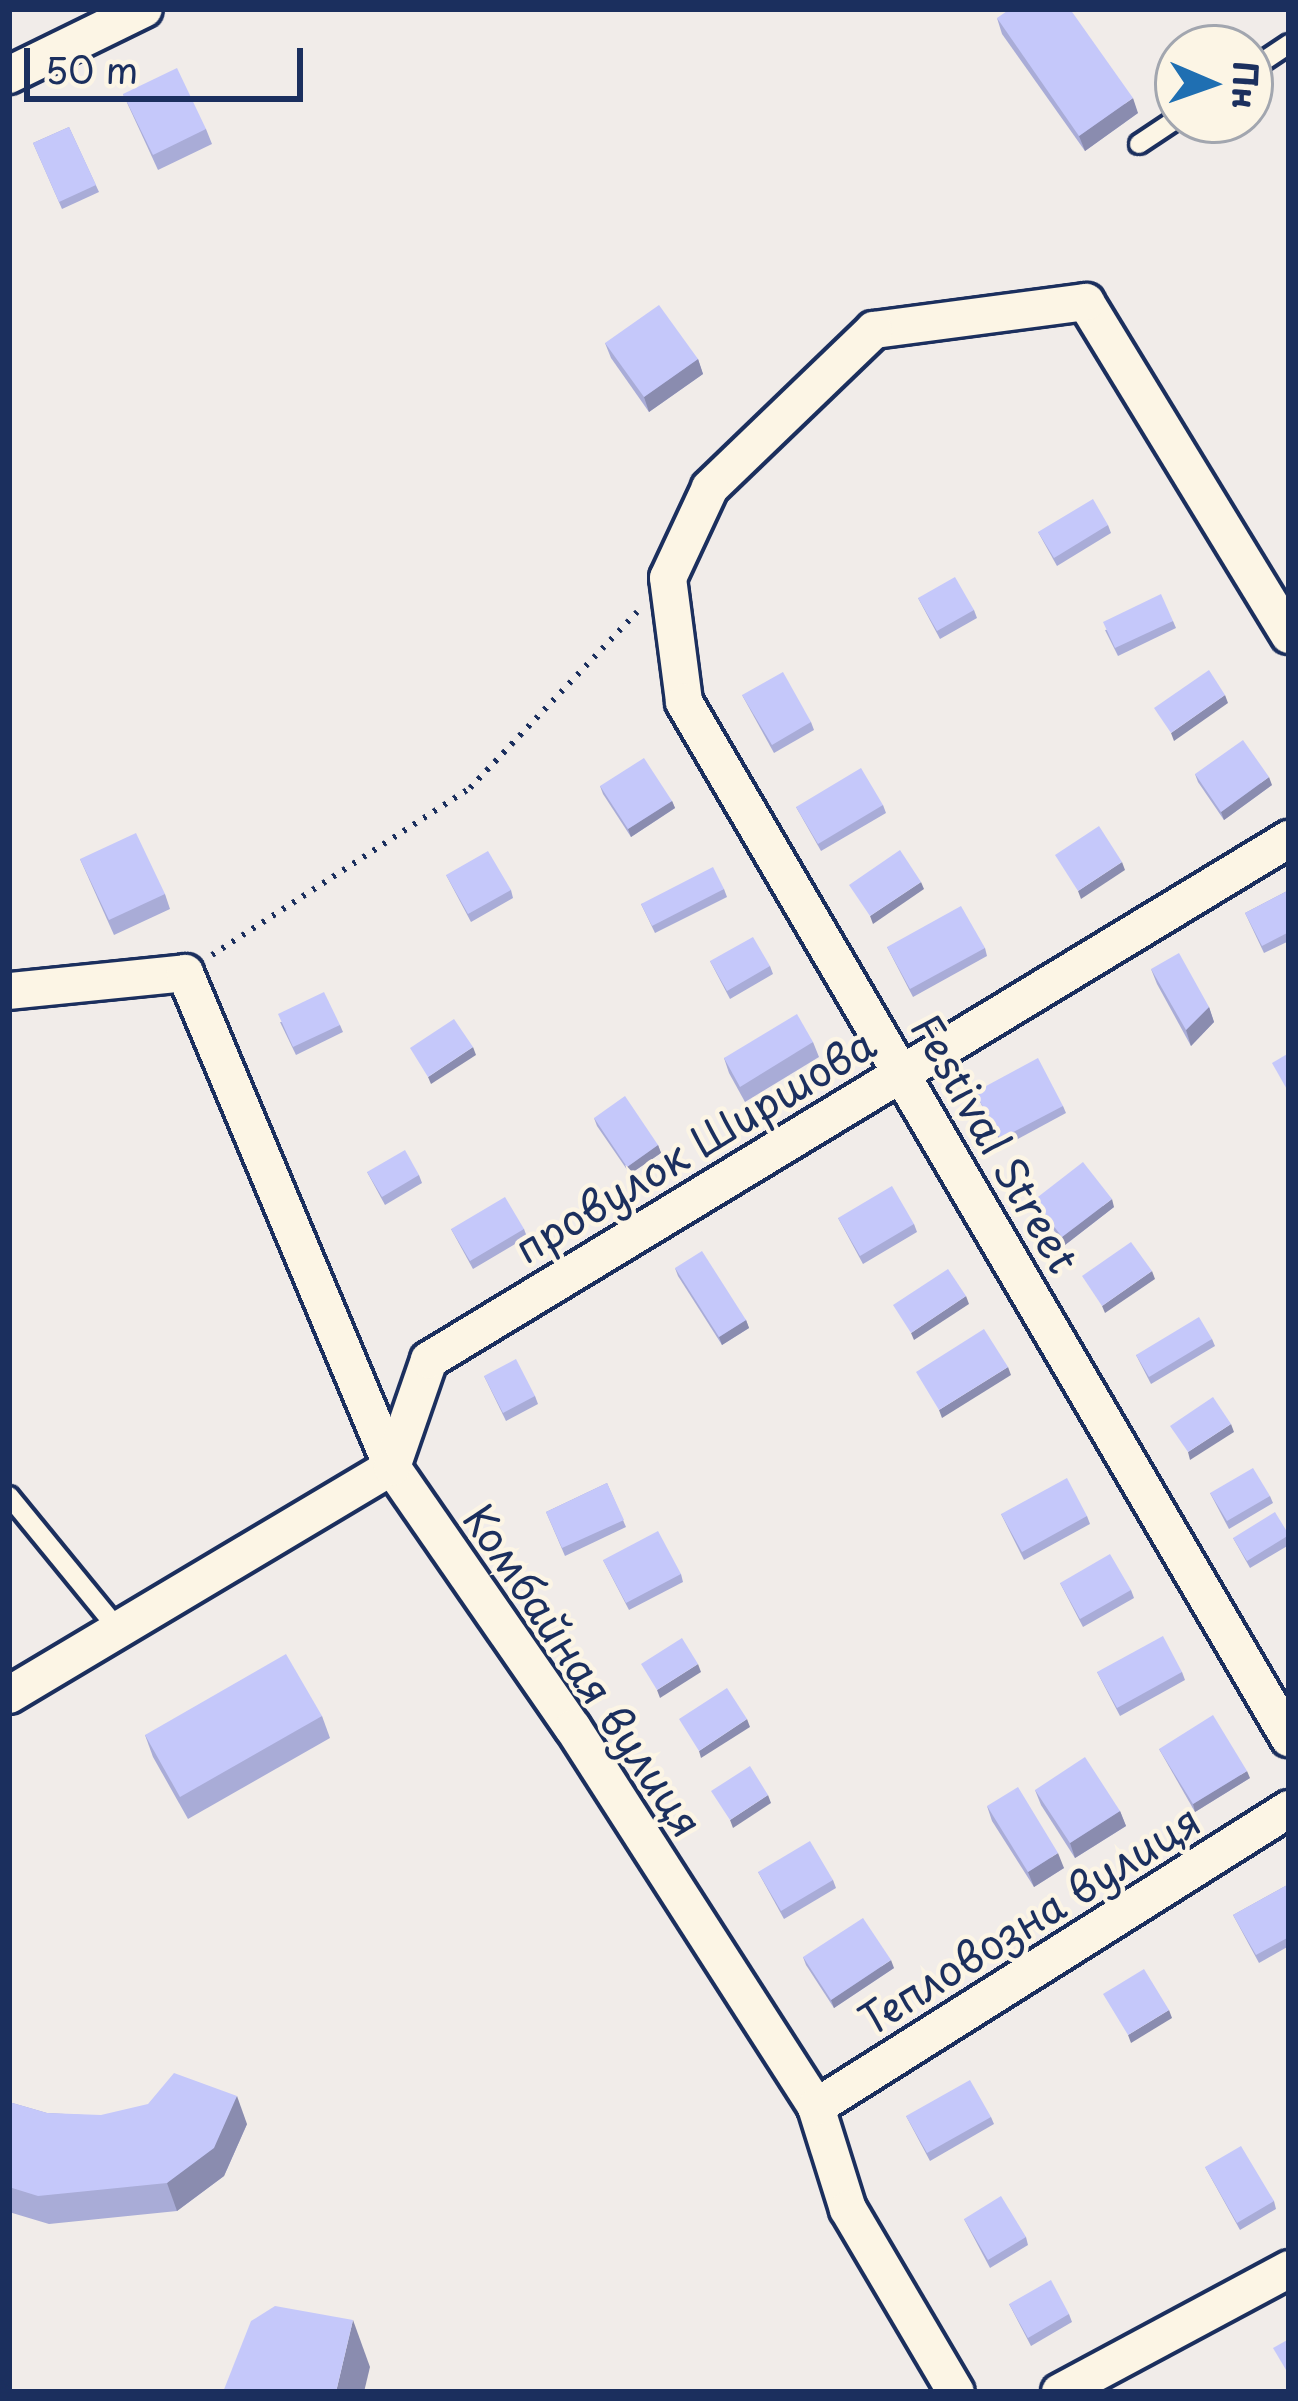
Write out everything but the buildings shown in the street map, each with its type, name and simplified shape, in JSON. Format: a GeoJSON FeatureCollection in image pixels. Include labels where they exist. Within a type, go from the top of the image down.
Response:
{"type":"FeatureCollection","features":[{"type":"Feature","properties":{"kind":"street"},"geometry":{"type":"LineString","coordinates":[[9,75],[144,9]]}},
{"type":"Feature","properties":{"kind":"street"},"geometry":{"type":"LineString","coordinates":[[668,578],[710,488],[874,330],[1086,302],[1289,635]]}},
{"type":"Feature","properties":{"kind":"street","name":"Festival Street"},"geometry":{"type":"LineString","coordinates":[[668,578],[684,703],[1289,1738]]}},
{"type":"Feature","properties":{"kind":"street","name":"провулок Ширшова"},"geometry":{"type":"LineString","coordinates":[[392,1467],[429,1360],[1289,839]]}},
{"type":"Feature","properties":{"kind":"street"},"geometry":{"type":"LineString","coordinates":[[9,991],[185,973]]}},
{"type":"Feature","properties":{"kind":"street","name":"Комбайная вулиця"},"geometry":{"type":"LineString","coordinates":[[185,973],[392,1467],[573,1728],[816,2107],[848,2209],[956,2392]]}},
{"type":"Feature","properties":{"kind":"street"},"geometry":{"type":"LineString","coordinates":[[9,1695],[392,1467]]}},
{"type":"Feature","properties":{"kind":"street","name":"Тепловозна вулиця"},"geometry":{"type":"LineString","coordinates":[[816,2107],[1289,1808]]}},
{"type":"Feature","properties":{"kind":"street"},"geometry":{"type":"LineString","coordinates":[[1060,2392],[1289,2269]]}},
{"type":"Feature","properties":{"kind":"lane"},"geometry":{"type":"LineString","coordinates":[[1139,144],[1154,134]]}},
{"type":"Feature","properties":{"kind":"lane"},"geometry":{"type":"LineString","coordinates":[[9,1496],[117,1628]]}},
{"type":"Feature","properties":{"kind":"path"},"geometry":{"type":"LineString","coordinates":[[185,973],[470,788],[668,578]]}}]}
